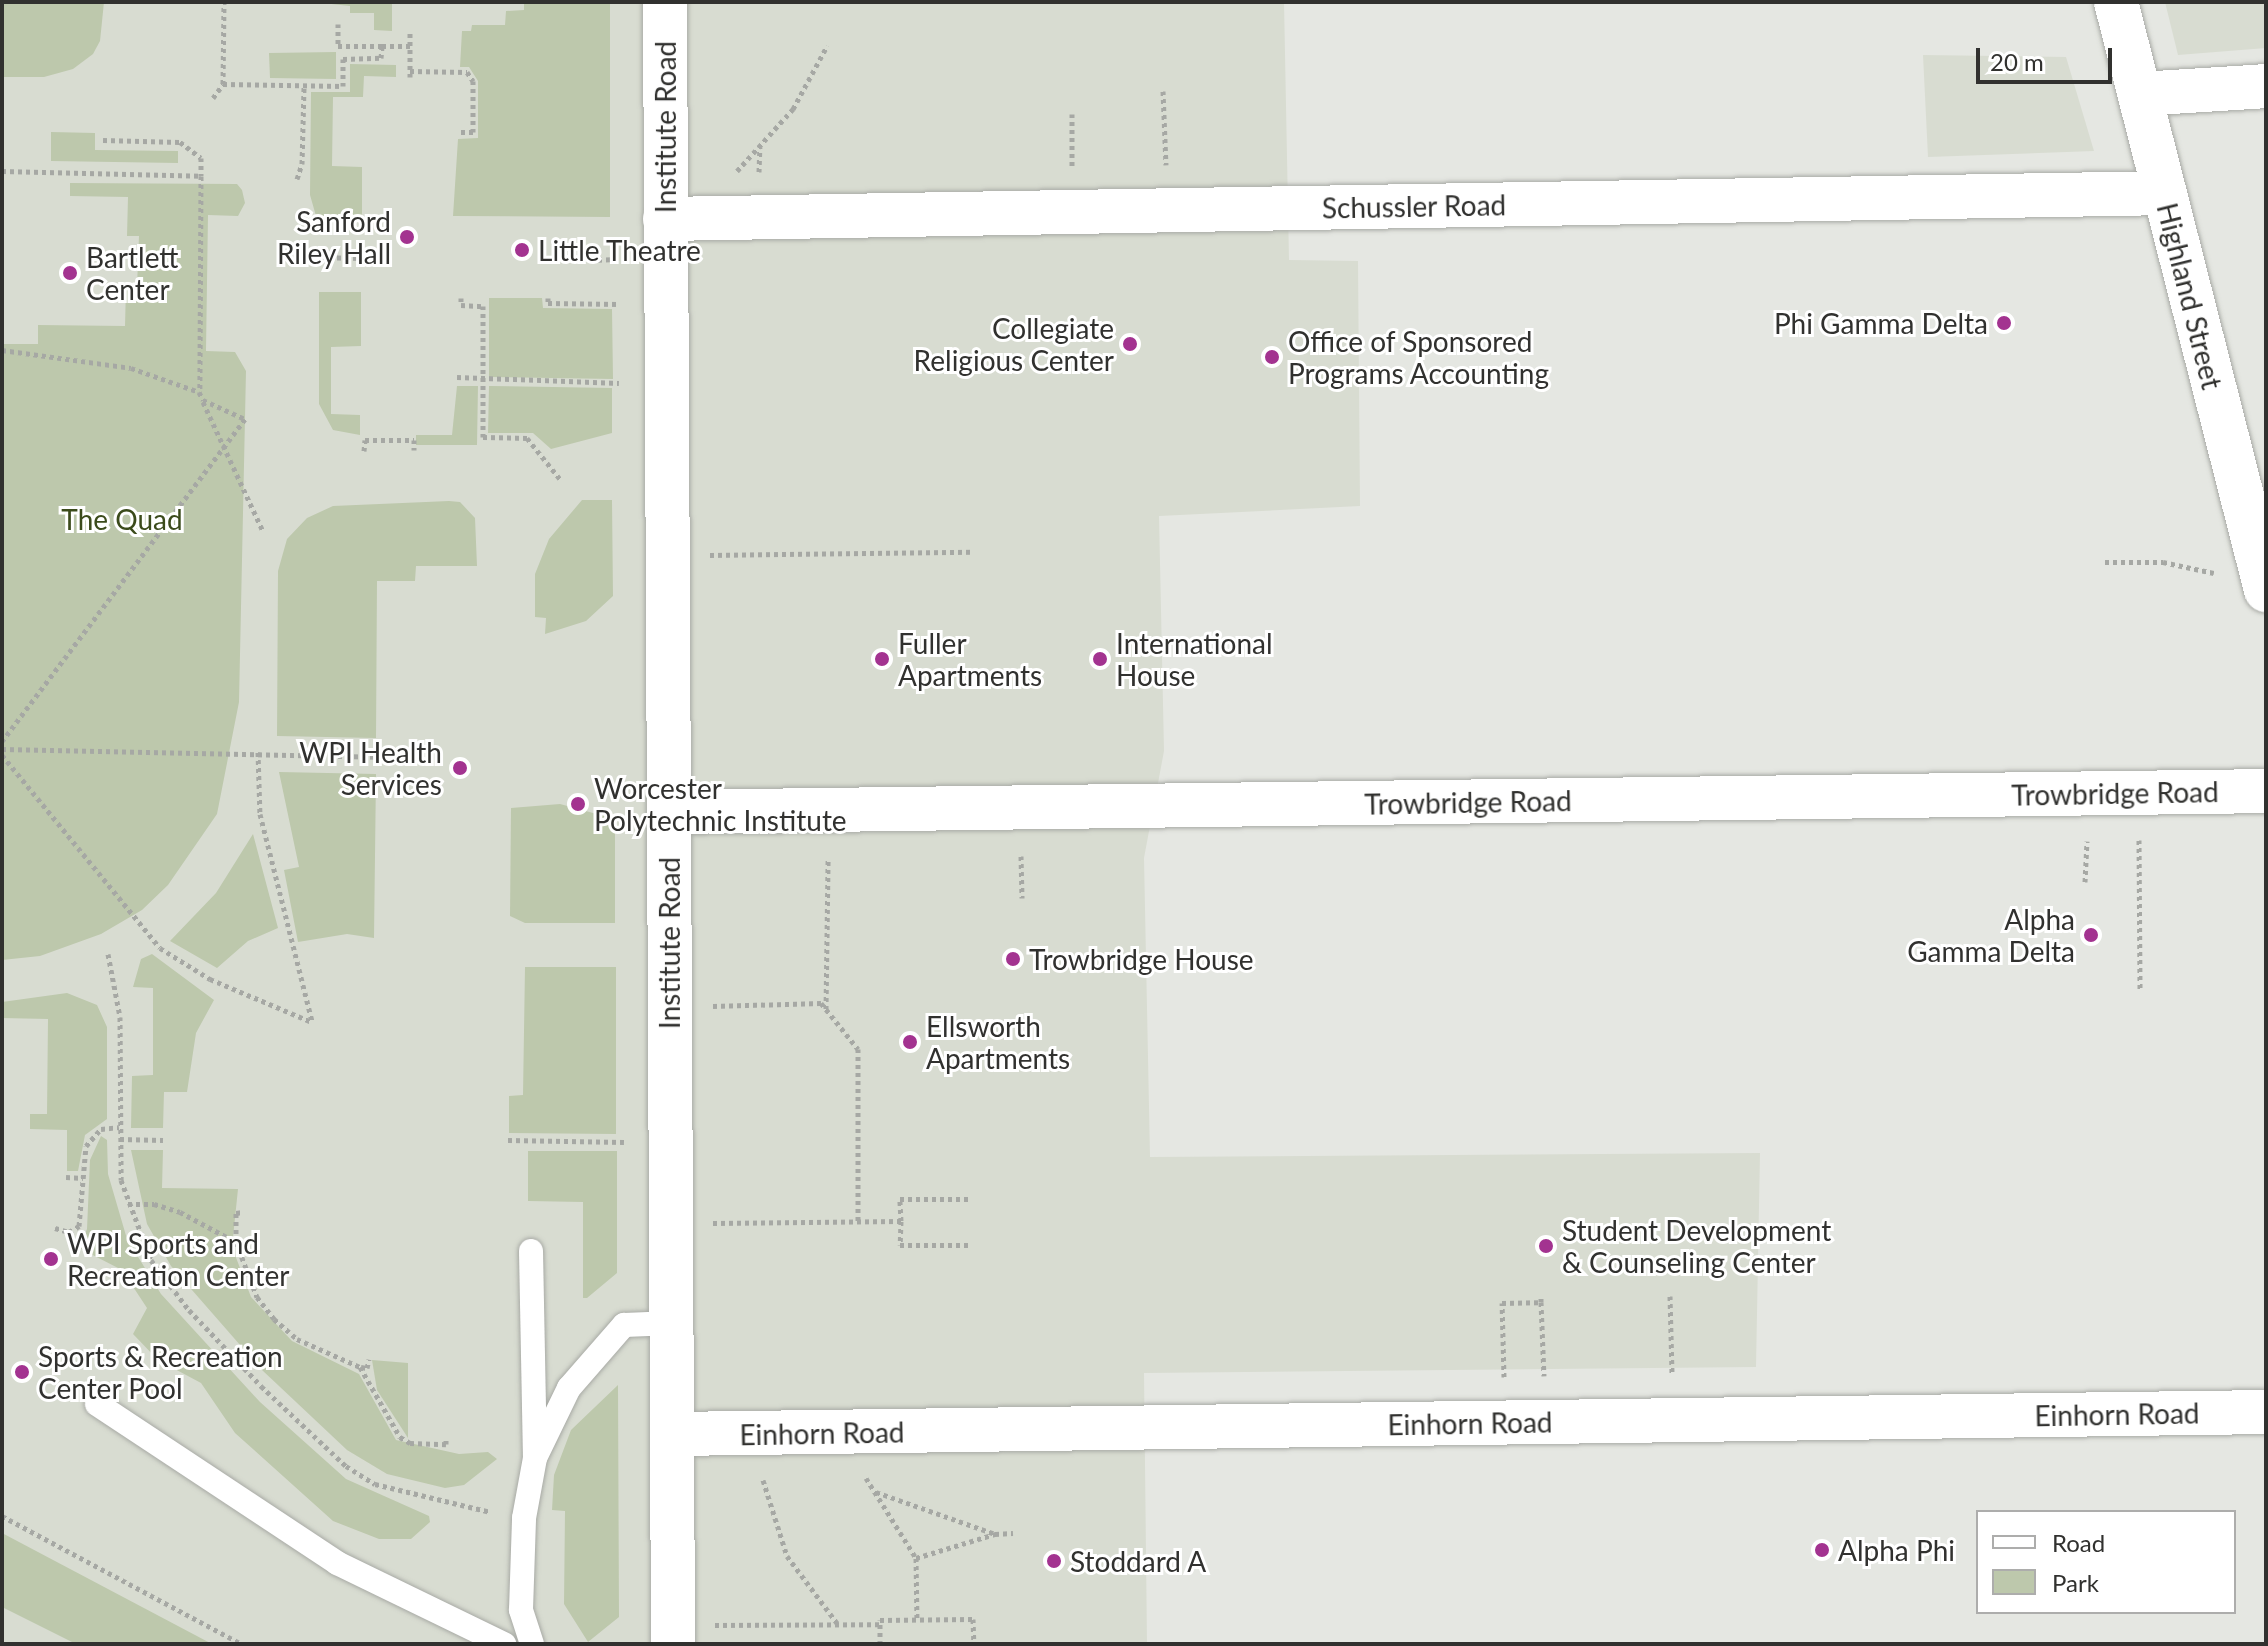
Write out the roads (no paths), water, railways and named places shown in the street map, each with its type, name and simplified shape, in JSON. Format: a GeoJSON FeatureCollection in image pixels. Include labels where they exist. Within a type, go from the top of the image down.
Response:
{"type":"FeatureCollection","features":[{"type":"Feature","properties":{"kind":"main road","name":"Institute Road"},"geometry":{"type":"LineString","coordinates":[[665,2],[673,1644]]}},
{"type":"Feature","properties":{"kind":"main road","name":"Highland Street"},"geometry":{"type":"LineString","coordinates":[[2116,2],[2164,193],[2253,490],[2266,590]]}},
{"type":"Feature","properties":{"kind":"main road"},"geometry":{"type":"LineString","coordinates":[[2140,94],[2266,86]]}},
{"type":"Feature","properties":{"kind":"main road","name":"Schussler Road"},"geometry":{"type":"LineString","coordinates":[[665,219],[2164,193]]}},
{"type":"Feature","properties":{"kind":"main road","name":"Trowbridge Road"},"geometry":{"type":"LineString","coordinates":[[669,812],[2266,791]]}},
{"type":"Feature","properties":{"kind":"main road","name":"Einhorn Road"},"geometry":{"type":"LineString","coordinates":[[673,1434],[2266,1412]]}},
{"type":"Feature","properties":{"kind":"lane"},"geometry":{"type":"LineString","coordinates":[[531,1251],[535,1458],[524,1518],[521,1610],[532,1644]]}},
{"type":"Feature","properties":{"kind":"lane"},"geometry":{"type":"LineString","coordinates":[[535,1458],[569,1388],[624,1325],[673,1323]]}},
{"type":"Feature","properties":{"kind":"lane"},"geometry":{"type":"LineString","coordinates":[[97,1404],[337,1563],[504,1644]]}},
{"type":"Feature","properties":{"kind":"place","name":"Sanford Riley Hall"},"geometry":{"type":"Point","coordinates":[407,237]}},
{"type":"Feature","properties":{"kind":"place","name":"Little Theatre"},"geometry":{"type":"Point","coordinates":[522,250]}},
{"type":"Feature","properties":{"kind":"place","name":"Bartlett Center"},"geometry":{"type":"Point","coordinates":[70,273]}},
{"type":"Feature","properties":{"kind":"place","name":"Phi Gamma Delta"},"geometry":{"type":"Point","coordinates":[2004,323]}},
{"type":"Feature","properties":{"kind":"place","name":"Collegiate Religious Center"},"geometry":{"type":"Point","coordinates":[1130,344]}},
{"type":"Feature","properties":{"kind":"place","name":"Office of Sponsored Programs Accounting"},"geometry":{"type":"Point","coordinates":[1272,357]}},
{"type":"Feature","properties":{"kind":"place","name":"Fuller Apartments"},"geometry":{"type":"Point","coordinates":[882,659]}},
{"type":"Feature","properties":{"kind":"place","name":"International House"},"geometry":{"type":"Point","coordinates":[1100,659]}},
{"type":"Feature","properties":{"kind":"place","name":"WPI Health Services"},"geometry":{"type":"Point","coordinates":[460,768]}},
{"type":"Feature","properties":{"kind":"place","name":"Worcester Polytechnic Institute"},"geometry":{"type":"Point","coordinates":[578,804]}},
{"type":"Feature","properties":{"kind":"place","name":"Alpha Gamma Delta"},"geometry":{"type":"Point","coordinates":[2091,935]}},
{"type":"Feature","properties":{"kind":"place","name":"Trowbridge House"},"geometry":{"type":"Point","coordinates":[1013,959]}},
{"type":"Feature","properties":{"kind":"place","name":"Ellsworth Apartments"},"geometry":{"type":"Point","coordinates":[910,1042]}},
{"type":"Feature","properties":{"kind":"place","name":"Student Development & Counseling Center"},"geometry":{"type":"Point","coordinates":[1546,1246]}},
{"type":"Feature","properties":{"kind":"place","name":"WPI Sports and Recreation Center"},"geometry":{"type":"Point","coordinates":[51,1259]}},
{"type":"Feature","properties":{"kind":"place","name":"Sports & Recreation Center Pool"},"geometry":{"type":"Point","coordinates":[22,1372]}},
{"type":"Feature","properties":{"kind":"place","name":"Alpha Phi"},"geometry":{"type":"Point","coordinates":[1822,1550]}},
{"type":"Feature","properties":{"kind":"place","name":"Stoddard A"},"geometry":{"type":"Point","coordinates":[1054,1561]}},
{"type":"Feature","properties":{"kind":"park label","name":"The Quad"},"geometry":{"type":"Point","coordinates":[122,519]}}]}
